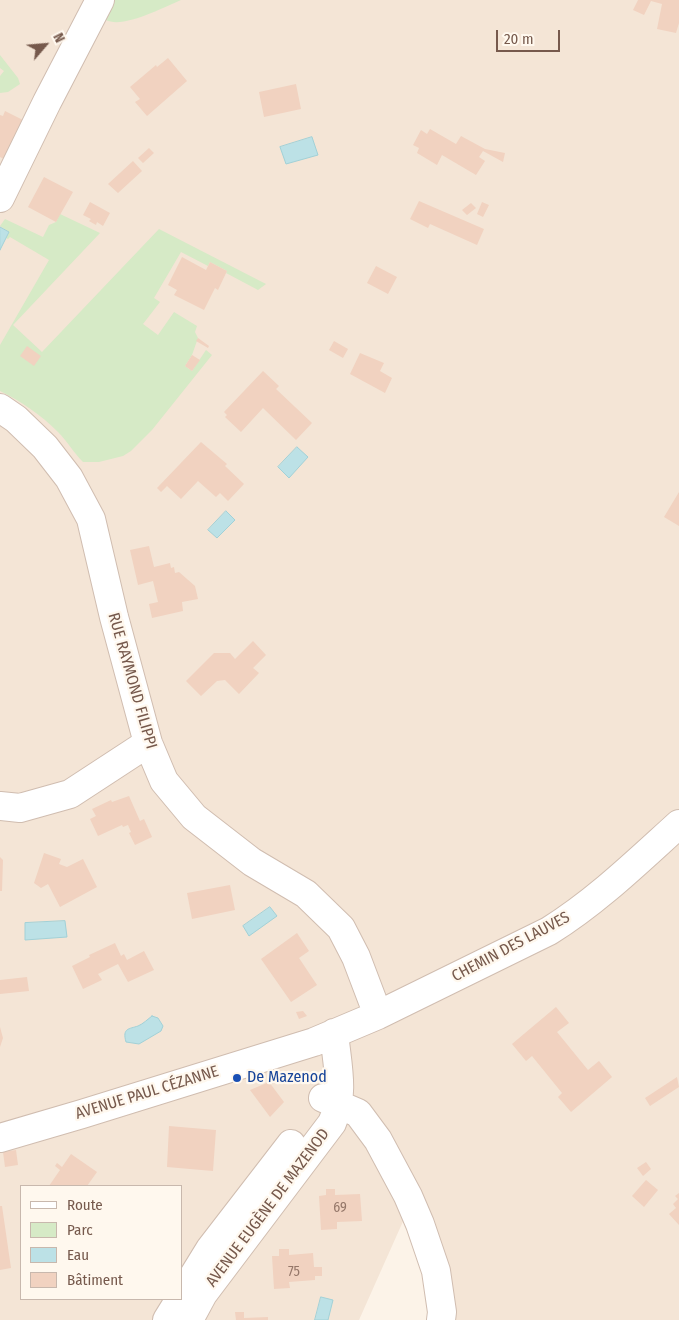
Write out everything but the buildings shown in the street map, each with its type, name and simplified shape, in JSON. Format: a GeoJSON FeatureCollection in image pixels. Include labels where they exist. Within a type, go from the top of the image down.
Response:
{"type":"FeatureCollection","features":[{"type":"Feature","properties":{"kind":"street"},"geometry":{"type":"LineString","coordinates":[[0,198],[46,102],[100,0]]}},
{"type":"Feature","properties":{"kind":"street","name":"RUE RAYMOND FILIPPI"},"geometry":{"type":"LineString","coordinates":[[0,408],[16,419],[45,447],[69,478],[91,519],[114,617],[148,743],[164,781],[194,817],[252,862],[306,894],[341,928],[356,957],[378,1016]]}},
{"type":"Feature","properties":{"kind":"street"},"geometry":{"type":"LineString","coordinates":[[0,806],[20,808],[70,794],[148,743]]}},
{"type":"Feature","properties":{"kind":"street","name":"CHEMIN DES LAUVES"},"geometry":{"type":"LineString","coordinates":[[378,1016],[549,931],[573,916],[616,882],[679,824]]}},
{"type":"Feature","properties":{"kind":"street","name":"AVENUE PAUL CÉZANNE"},"geometry":{"type":"LineString","coordinates":[[0,1138],[324,1037],[378,1016]]}},
{"type":"Feature","properties":{"kind":"street","name":"AVENUE EUGÈNE DE MAZENOD"},"geometry":{"type":"LineString","coordinates":[[189,1320],[203,1294],[332,1123],[330,1101],[323,1080],[324,1037]]}},
{"type":"Feature","properties":{"kind":"street"},"geometry":{"type":"LineString","coordinates":[[330,1101],[358,1113],[378,1140],[408,1196],[436,1271],[442,1312],[441,1320]]}},
{"type":"Feature","properties":{"kind":"street","name":"AVENUE EUGÈNE DE MAZENOD"},"geometry":{"type":"LineString","coordinates":[[182,1294],[210,1249],[316,1112],[330,1101]]}},
{"type":"Feature","properties":{"kind":"street","name":"AVENUE EUGÈNE DE MAZENOD"},"geometry":{"type":"LineString","coordinates":[[167,1320],[178,1300]]}},
{"type":"Feature","properties":{"kind":"shaded area"},"geometry":{"type":"Polygon","coordinates":[[[0,0],[679,0],[679,1320],[450,1320],[417,1190],[359,1320],[0,1320],[0,0]]]}},
{"type":"Feature","properties":{"kind":"green space"},"geometry":{"type":"Polygon","coordinates":[[[113,0],[181,0],[144,16],[122,22],[113,22],[106,20],[104,15],[113,0]]]}},
{"type":"Feature","properties":{"kind":"green space"},"geometry":{"type":"Polygon","coordinates":[[[0,55],[18,78],[20,84],[8,92],[0,93],[0,76],[4,71],[0,68],[0,55]]]}},
{"type":"Feature","properties":{"kind":"green space"},"geometry":{"type":"Polygon","coordinates":[[[60,214],[100,233],[13,325],[42,352],[159,229],[266,284],[258,290],[210,262],[208,266],[181,252],[154,298],[160,302],[143,324],[158,335],[174,312],[197,326],[195,332],[198,338],[192,355],[185,366],[192,371],[206,350],[212,355],[152,430],[131,451],[123,456],[99,462],[83,462],[61,436],[38,414],[0,391],[0,345],[49,260],[10,237],[6,238],[9,232],[0,226],[5,219],[43,237],[49,225],[56,222],[60,214]]]}},
{"type":"Feature","properties":{"kind":"water"},"geometry":{"type":"Polygon","coordinates":[[[312,137],[318,155],[286,164],[280,147],[312,137]]]}},
{"type":"Feature","properties":{"kind":"water"},"geometry":{"type":"Polygon","coordinates":[[[0,227],[9,232],[0,250],[0,227]]]}},
{"type":"Feature","properties":{"kind":"water"},"geometry":{"type":"Polygon","coordinates":[[[297,447],[308,457],[289,478],[278,467],[297,447]]]}},
{"type":"Feature","properties":{"kind":"water"},"geometry":{"type":"Polygon","coordinates":[[[226,511],[235,520],[217,538],[208,530],[226,511]]]}},
{"type":"Feature","properties":{"kind":"water"},"geometry":{"type":"Polygon","coordinates":[[[270,907],[277,916],[249,936],[243,926],[270,907]]]}},
{"type":"Feature","properties":{"kind":"water"},"geometry":{"type":"Polygon","coordinates":[[[65,921],[67,937],[25,940],[25,923],[65,921]]]}},
{"type":"Feature","properties":{"kind":"water"},"geometry":{"type":"Polygon","coordinates":[[[152,1016],[158,1018],[163,1026],[161,1031],[139,1044],[126,1042],[125,1034],[127,1030],[140,1025],[152,1016]]]}},
{"type":"Feature","properties":{"kind":"water"},"geometry":{"type":"Polygon","coordinates":[[[321,1297],[333,1300],[328,1320],[315,1320],[321,1297]]]}},
{"type":"Feature","properties":{"kind":"place","name":"De Mazenod"},"geometry":{"type":"Point","coordinates":[237,1078]}}]}
